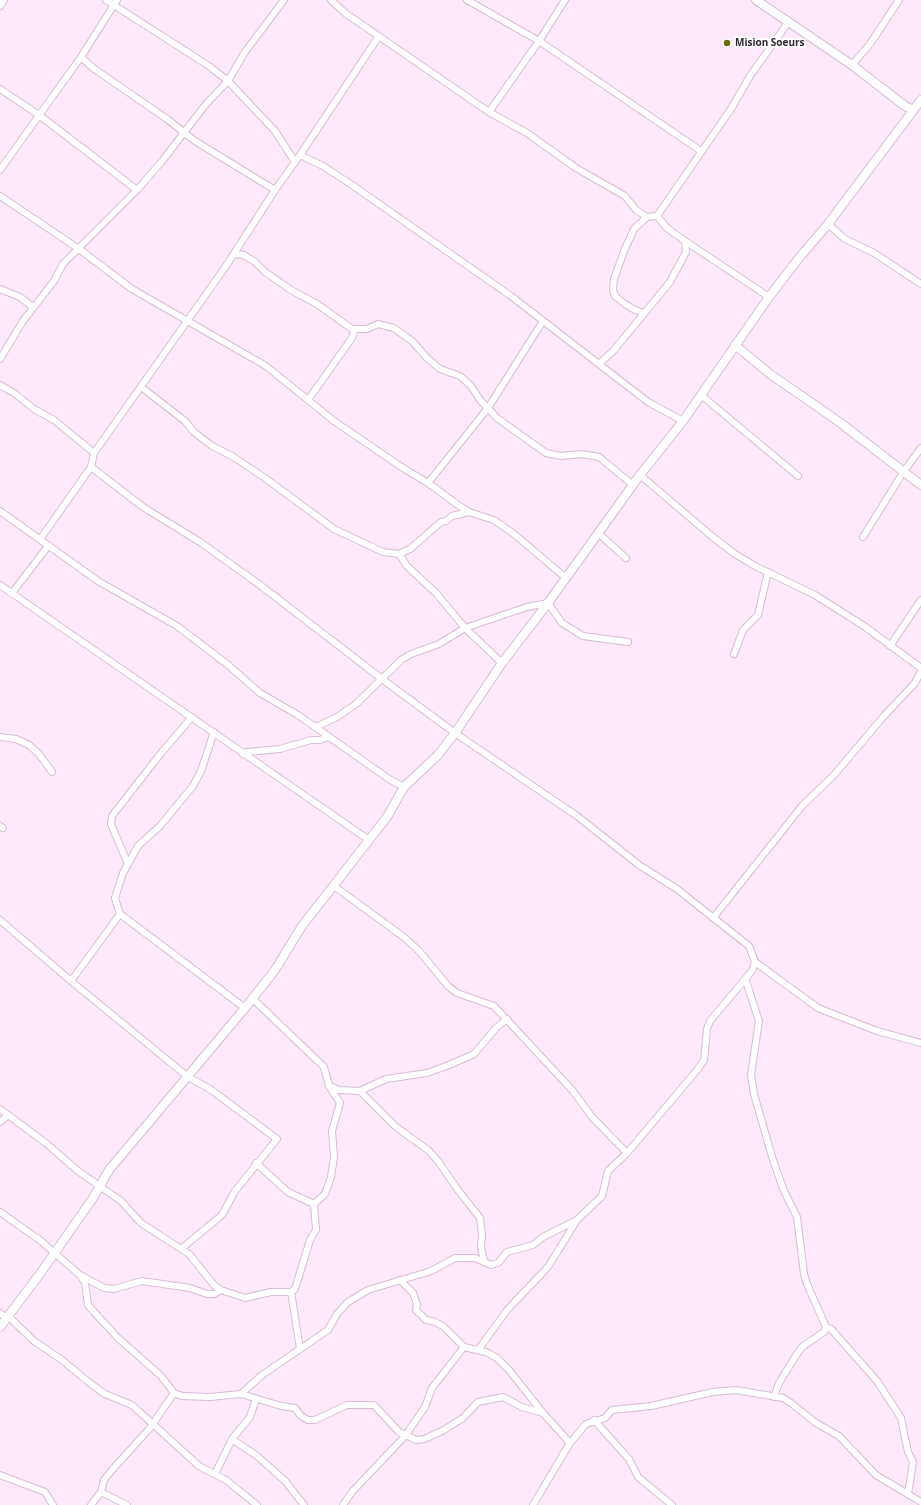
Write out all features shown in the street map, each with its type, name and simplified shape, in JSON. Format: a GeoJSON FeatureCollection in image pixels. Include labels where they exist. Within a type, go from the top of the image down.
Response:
{"type":"FeatureCollection","features":[{"type":"Feature","properties":{"kind":"street"},"geometry":{"type":"LineString","coordinates":[[0,6],[4,0]]}},
{"type":"Feature","properties":{"kind":"street"},"geometry":{"type":"LineString","coordinates":[[106,0],[116,2],[209,66],[228,81],[275,131],[295,162]]}},
{"type":"Feature","properties":{"kind":"street"},"geometry":{"type":"LineString","coordinates":[[0,359],[32,307],[50,288],[63,264],[137,190],[163,160],[184,132],[228,81],[245,52],[284,0]]}},
{"type":"Feature","properties":{"kind":"street"},"geometry":{"type":"LineString","coordinates":[[332,0],[345,13],[489,112],[527,133],[576,168],[625,196],[636,210],[647,216],[657,216]]}},
{"type":"Feature","properties":{"kind":"street"},"geometry":{"type":"LineString","coordinates":[[467,0],[539,41],[701,151]]}},
{"type":"Feature","properties":{"kind":"street"},"geometry":{"type":"LineString","coordinates":[[476,6],[480,0]]}},
{"type":"Feature","properties":{"kind":"street"},"geometry":{"type":"LineString","coordinates":[[489,112],[539,41],[565,0]]}},
{"type":"Feature","properties":{"kind":"street"},"geometry":{"type":"LineString","coordinates":[[756,0],[852,64],[905,106],[913,110]]}},
{"type":"Feature","properties":{"kind":"street"},"geometry":{"type":"LineString","coordinates":[[852,64],[870,44],[899,0]]}},
{"type":"Feature","properties":{"kind":"street"},"geometry":{"type":"LineString","coordinates":[[0,170],[81,57],[116,2]]}},
{"type":"Feature","properties":{"kind":"street"},"geometry":{"type":"LineString","coordinates":[[657,216],[731,109],[750,76],[789,21]]}},
{"type":"Feature","properties":{"kind":"street"},"geometry":{"type":"LineString","coordinates":[[41,538],[91,466],[94,453],[234,254],[275,190],[379,36]]}},
{"type":"Feature","properties":{"kind":"street"},"geometry":{"type":"LineString","coordinates":[[81,57],[93,68],[123,87],[195,140],[275,190]]}},
{"type":"Feature","properties":{"kind":"street"},"geometry":{"type":"LineString","coordinates":[[0,89],[39,115],[137,190]]}},
{"type":"Feature","properties":{"kind":"street"},"geometry":{"type":"LineString","coordinates":[[0,1327],[55,1252],[100,1187],[109,1170],[245,1008],[274,970],[302,926],[387,817],[404,787],[438,755],[455,733],[502,663],[548,604],[640,475],[683,421],[799,258],[828,224],[893,135],[921,100]]}},
{"type":"Feature","properties":{"kind":"street"},"geometry":{"type":"LineString","coordinates":[[300,155],[324,166],[352,185],[511,296],[578,346],[648,402],[683,421]]}},
{"type":"Feature","properties":{"kind":"street"},"geometry":{"type":"LineString","coordinates":[[0,196],[79,249],[132,290],[266,366],[334,421],[403,468],[428,482],[469,512],[494,520],[514,534],[566,578]]}},
{"type":"Feature","properties":{"kind":"street"},"geometry":{"type":"LineString","coordinates":[[644,313],[625,304],[615,296],[613,290],[614,279],[634,229],[647,216]]}},
{"type":"Feature","properties":{"kind":"street"},"geometry":{"type":"LineString","coordinates":[[657,216],[667,228],[770,298]]}},
{"type":"Feature","properties":{"kind":"street"},"geometry":{"type":"LineString","coordinates":[[828,224],[845,239],[874,253],[921,284]]}},
{"type":"Feature","properties":{"kind":"street"},"geometry":{"type":"LineString","coordinates":[[599,364],[614,350],[670,282],[686,252],[685,241]]}},
{"type":"Feature","properties":{"kind":"street"},"geometry":{"type":"LineString","coordinates":[[234,254],[244,255],[291,290],[317,304],[352,329],[367,329],[378,324],[394,328],[412,342],[426,358],[440,369],[460,376],[497,418],[546,453],[560,456],[581,454],[599,457],[633,485]]}},
{"type":"Feature","properties":{"kind":"street"},"geometry":{"type":"LineString","coordinates":[[0,289],[20,297],[32,307]]}},
{"type":"Feature","properties":{"kind":"street"},"geometry":{"type":"LineString","coordinates":[[428,482],[488,408],[543,321]]}},
{"type":"Feature","properties":{"kind":"street"},"geometry":{"type":"LineString","coordinates":[[308,400],[352,338],[354,331],[352,329]]}},
{"type":"Feature","properties":{"kind":"street"},"geometry":{"type":"LineString","coordinates":[[736,345],[770,374],[838,421],[921,485]]}},
{"type":"Feature","properties":{"kind":"street"},"geometry":{"type":"LineString","coordinates":[[0,385],[14,393],[34,409],[54,420],[94,453]]}},
{"type":"Feature","properties":{"kind":"street"},"geometry":{"type":"LineString","coordinates":[[141,387],[185,422],[194,432],[212,446],[232,456],[265,478],[334,529],[383,552],[400,554],[410,549],[441,522],[446,521],[452,516],[469,512]]}},
{"type":"Feature","properties":{"kind":"street"},"geometry":{"type":"LineString","coordinates":[[701,395],[798,476]]}},
{"type":"Feature","properties":{"kind":"street"},"geometry":{"type":"LineString","coordinates":[[863,537],[904,471],[921,448]]}},
{"type":"Feature","properties":{"kind":"street"},"geometry":{"type":"LineString","coordinates":[[91,466],[143,507],[200,542],[260,585],[455,733],[577,816],[639,865],[677,888],[749,946],[755,962],[818,1008],[877,1031],[921,1043]]}},
{"type":"Feature","properties":{"kind":"street"},"geometry":{"type":"LineString","coordinates":[[640,475],[735,554],[815,595],[890,646],[921,670],[915,683],[879,721],[834,775],[802,806],[714,918]]}},
{"type":"Feature","properties":{"kind":"street"},"geometry":{"type":"LineString","coordinates":[[0,511],[41,538],[98,581],[177,626],[227,664],[260,693],[298,714],[328,737],[404,787]]}},
{"type":"Feature","properties":{"kind":"street"},"geometry":{"type":"LineString","coordinates":[[598,533],[626,558]]}},
{"type":"Feature","properties":{"kind":"street"},"geometry":{"type":"LineString","coordinates":[[12,593],[49,545]]}},
{"type":"Feature","properties":{"kind":"street"},"geometry":{"type":"LineString","coordinates":[[400,554],[407,566],[436,593],[465,628],[502,663]]}},
{"type":"Feature","properties":{"kind":"street"},"geometry":{"type":"LineString","coordinates":[[734,654],[742,630],[758,615],[768,572]]}},
{"type":"Feature","properties":{"kind":"street"},"geometry":{"type":"LineString","coordinates":[[0,585],[369,840]]}},
{"type":"Feature","properties":{"kind":"street"},"geometry":{"type":"LineString","coordinates":[[890,646],[921,600]]}},
{"type":"Feature","properties":{"kind":"street"},"geometry":{"type":"LineString","coordinates":[[316,727],[337,717],[356,704],[401,660],[411,654],[439,644],[465,628],[527,606],[548,604]]}},
{"type":"Feature","properties":{"kind":"street"},"geometry":{"type":"LineString","coordinates":[[548,604],[562,623],[583,636],[628,642]]}},
{"type":"Feature","properties":{"kind":"street"},"geometry":{"type":"LineString","coordinates":[[128,864],[111,824],[112,816],[162,752],[192,717]]}},
{"type":"Feature","properties":{"kind":"street"},"geometry":{"type":"LineString","coordinates":[[214,732],[201,771],[193,786],[160,826],[138,846],[118,884],[115,898],[120,914],[245,1008]]}},
{"type":"Feature","properties":{"kind":"street"},"geometry":{"type":"LineString","coordinates":[[0,737],[16,739],[29,745],[39,754],[52,772]]}},
{"type":"Feature","properties":{"kind":"street"},"geometry":{"type":"LineString","coordinates":[[243,754],[246,752],[262,752],[280,749],[311,740],[320,740],[328,737]]}},
{"type":"Feature","properties":{"kind":"street"},"geometry":{"type":"LineString","coordinates":[[334,886],[414,946],[448,986],[456,993],[494,1006],[523,1039],[573,1091],[592,1117],[627,1153]]}},
{"type":"Feature","properties":{"kind":"street"},"geometry":{"type":"LineString","coordinates":[[71,981],[120,914]]}},
{"type":"Feature","properties":{"kind":"street"},"geometry":{"type":"LineString","coordinates":[[0,920],[71,981],[188,1077],[210,1089],[277,1140],[235,1191],[222,1215],[181,1249]]}},
{"type":"Feature","properties":{"kind":"street"},"geometry":{"type":"LineString","coordinates":[[478,1350],[508,1309],[548,1267],[577,1220],[602,1196],[608,1171],[627,1153],[698,1069],[704,1060],[710,1021],[746,981],[755,962]]}},
{"type":"Feature","properties":{"kind":"street"},"geometry":{"type":"LineString","coordinates":[[746,981],[759,1021],[751,1075],[754,1094],[775,1166],[784,1191],[797,1216],[804,1274],[807,1284],[826,1327],[831,1329],[877,1381],[901,1418],[908,1452],[913,1462],[908,1494]]}},
{"type":"Feature","properties":{"kind":"street"},"geometry":{"type":"LineString","coordinates":[[252,998],[324,1067],[329,1086],[340,1103],[332,1131],[334,1157],[325,1194],[314,1204]]}},
{"type":"Feature","properties":{"kind":"street"},"geometry":{"type":"LineString","coordinates":[[329,1086],[345,1091],[360,1091],[386,1078],[427,1073],[474,1054],[496,1028],[507,1019]]}},
{"type":"Feature","properties":{"kind":"street"},"geometry":{"type":"LineString","coordinates":[[360,1091],[396,1127],[428,1150],[438,1161],[480,1218],[482,1234],[481,1247],[484,1261]]}},
{"type":"Feature","properties":{"kind":"street"},"geometry":{"type":"LineString","coordinates":[[0,1109],[100,1187],[121,1201],[141,1223],[189,1254],[210,1280],[221,1290],[245,1298],[271,1292],[290,1292],[295,1289],[310,1240],[316,1230],[314,1204]]}},
{"type":"Feature","properties":{"kind":"street"},"geometry":{"type":"LineString","coordinates":[[0,1122],[8,1115]]}},
{"type":"Feature","properties":{"kind":"street"},"geometry":{"type":"LineString","coordinates":[[256,1164],[288,1192],[314,1204]]}},
{"type":"Feature","properties":{"kind":"street"},"geometry":{"type":"LineString","coordinates":[[0,1212],[55,1252],[81,1276],[104,1288],[114,1289],[142,1281],[190,1288],[207,1294],[214,1294],[221,1290]]}},
{"type":"Feature","properties":{"kind":"street"},"geometry":{"type":"LineString","coordinates":[[241,1394],[262,1375],[328,1330],[337,1314],[348,1302],[372,1288],[431,1271],[455,1258],[475,1258],[491,1265],[498,1263],[507,1252],[533,1245],[543,1237],[577,1220]]}},
{"type":"Feature","properties":{"kind":"street"},"geometry":{"type":"LineString","coordinates":[[81,1276],[85,1283],[88,1305],[118,1338],[161,1376],[174,1393],[182,1396],[210,1397],[241,1394],[295,1408],[301,1416],[308,1420],[315,1420],[347,1405],[374,1405],[393,1427],[405,1436],[416,1440],[433,1436],[463,1418],[478,1402],[494,1398],[503,1397],[522,1407],[543,1413]]}},
{"type":"Feature","properties":{"kind":"street"},"geometry":{"type":"LineString","coordinates":[[400,1280],[413,1293],[418,1304],[416,1310],[426,1320],[433,1321],[442,1326],[464,1347],[478,1350],[497,1358],[509,1370],[543,1413],[570,1442]]}},
{"type":"Feature","properties":{"kind":"street"},"geometry":{"type":"LineString","coordinates":[[290,1292],[300,1349]]}},
{"type":"Feature","properties":{"kind":"street"},"geometry":{"type":"LineString","coordinates":[[0,1313],[8,1318],[34,1341],[49,1350],[105,1394],[132,1406],[153,1423],[199,1466],[226,1480],[256,1505]]}},
{"type":"Feature","properties":{"kind":"street"},"geometry":{"type":"LineString","coordinates":[[774,1397],[779,1384],[798,1352],[802,1347],[824,1332],[826,1327]]}},
{"type":"Feature","properties":{"kind":"street"},"geometry":{"type":"LineString","coordinates":[[344,1505],[352,1492],[405,1436],[425,1407],[432,1388],[464,1347]]}},
{"type":"Feature","properties":{"kind":"street"},"geometry":{"type":"LineString","coordinates":[[533,1505],[570,1442],[586,1424],[594,1420],[605,1418],[612,1410],[651,1406],[713,1392],[736,1390],[783,1398],[792,1403],[816,1423],[839,1436],[872,1472],[918,1500],[912,1505]]}},
{"type":"Feature","properties":{"kind":"street"},"geometry":{"type":"LineString","coordinates":[[91,1505],[101,1492],[104,1480],[153,1423],[174,1393]]}},
{"type":"Feature","properties":{"kind":"street"},"geometry":{"type":"LineString","coordinates":[[216,1474],[232,1439],[250,1417],[256,1399]]}},
{"type":"Feature","properties":{"kind":"street"},"geometry":{"type":"LineString","coordinates":[[594,1420],[629,1459],[638,1478],[672,1505]]}},
{"type":"Feature","properties":{"kind":"street"},"geometry":{"type":"LineString","coordinates":[[232,1439],[257,1456],[273,1470],[286,1482],[304,1505]]}},
{"type":"Feature","properties":{"kind":"street"},"geometry":{"type":"LineString","coordinates":[[0,1475],[45,1492],[53,1505]]}},
{"type":"Feature","properties":{"kind":"street"},"geometry":{"type":"LineString","coordinates":[[101,1492],[127,1505]]}},
{"type":"Feature","properties":{"kind":"place","name":"Mision Soeurs"},"geometry":{"type":"Point","coordinates":[727,43]}}]}
